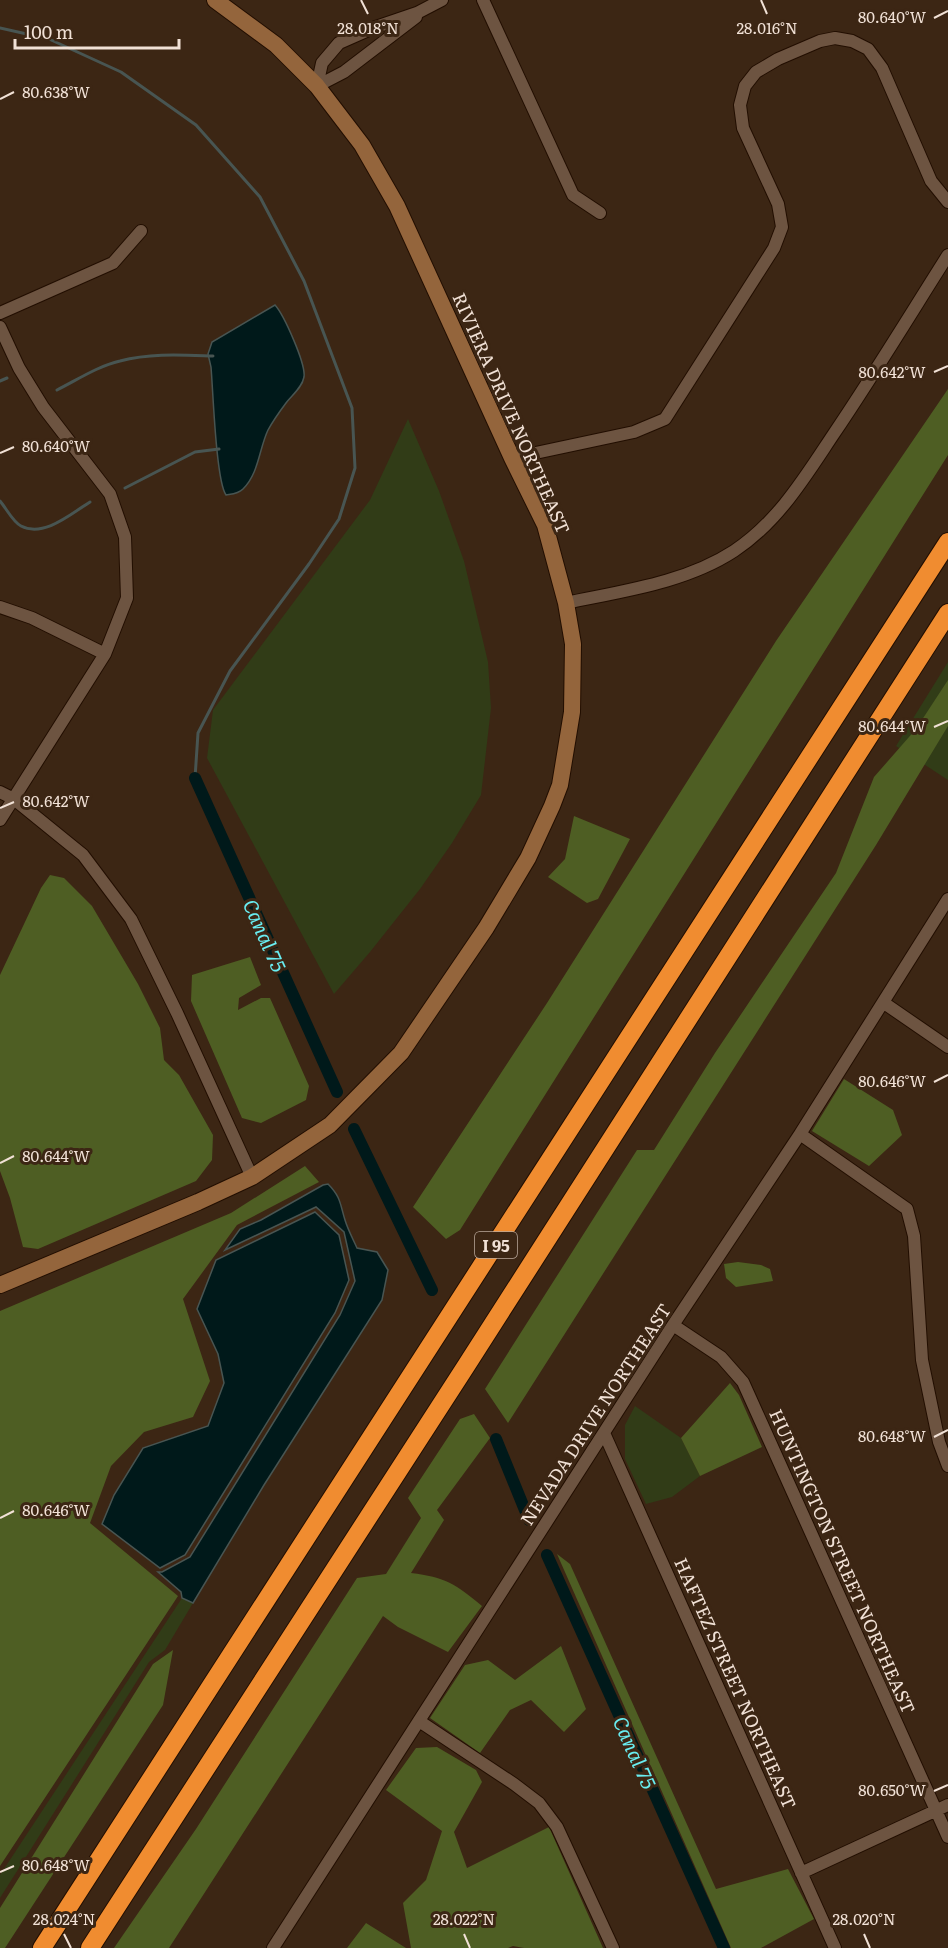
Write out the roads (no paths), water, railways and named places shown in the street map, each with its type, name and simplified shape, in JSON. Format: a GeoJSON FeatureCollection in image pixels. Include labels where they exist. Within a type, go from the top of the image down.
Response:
{"type":"FeatureCollection","features":[{"type":"Feature","properties":{"kind":"highway","name":"I 95"},"geometry":{"type":"LineString","coordinates":[[42,1948],[948,542]]}},
{"type":"Feature","properties":{"kind":"highway","name":"I 95"},"geometry":{"type":"LineString","coordinates":[[90,1948],[492,1326],[948,613]]}},
{"type":"Feature","properties":{"kind":"street","name":"RIVIERA DRIVE NORTHEAST"},"geometry":{"type":"LineString","coordinates":[[0,1285],[252,1177],[330,1125],[401,1053],[486,928],[528,858],[560,785],[572,712],[573,644],[566,603],[545,525],[397,206],[362,145],[317,86],[276,45],[215,0]]}},
{"type":"Feature","properties":{"kind":"street"},"geometry":{"type":"LineString","coordinates":[[317,86],[322,63],[339,43],[417,13],[442,0]]}},
{"type":"Feature","properties":{"kind":"street"},"geometry":{"type":"LineString","coordinates":[[483,0],[573,195],[600,213]]}},
{"type":"Feature","properties":{"kind":"street"},"geometry":{"type":"LineString","coordinates":[[317,86],[344,72],[416,17],[417,13]]}},
{"type":"Feature","properties":{"kind":"street"},"geometry":{"type":"LineString","coordinates":[[512,458],[634,432],[664,419],[774,248],[782,227],[778,204],[743,128],[740,105],[745,86],[756,72],[778,59],[820,41],[835,38],[852,41],[868,49],[882,68],[931,181],[948,202]]}},
{"type":"Feature","properties":{"kind":"street"},"geometry":{"type":"LineString","coordinates":[[0,313],[113,263],[141,231]]}},
{"type":"Feature","properties":{"kind":"street"},"geometry":{"type":"LineString","coordinates":[[566,603],[674,578],[707,566],[734,551],[770,521],[791,498],[948,255]]}},
{"type":"Feature","properties":{"kind":"street"},"geometry":{"type":"LineString","coordinates":[[0,327],[19,368],[43,406],[110,494],[125,537],[127,598],[105,654],[0,820]]}},
{"type":"Feature","properties":{"kind":"street"},"geometry":{"type":"LineString","coordinates":[[0,607],[32,618],[105,654]]}},
{"type":"Feature","properties":{"kind":"street"},"geometry":{"type":"LineString","coordinates":[[0,792],[14,799],[83,855],[130,920],[177,1013],[252,1177]]}},
{"type":"Feature","properties":{"kind":"street","name":"NEVADA DRIVE NORTHEAST"},"geometry":{"type":"LineString","coordinates":[[273,1948],[673,1325],[800,1134],[948,899]]}},
{"type":"Feature","properties":{"kind":"street"},"geometry":{"type":"LineString","coordinates":[[884,1003],[948,1047]]}},
{"type":"Feature","properties":{"kind":"street"},"geometry":{"type":"LineString","coordinates":[[800,1134],[907,1209],[914,1236],[922,1360],[939,1442],[948,1466]]}},
{"type":"Feature","properties":{"kind":"street","name":"HUNTINGTON STREET NORTHEAST"},"geometry":{"type":"LineString","coordinates":[[673,1325],[721,1357],[743,1382],[948,1836]]}},
{"type":"Feature","properties":{"kind":"street","name":"HAFTEZ STREET NORTHEAST"},"geometry":{"type":"LineString","coordinates":[[604,1433],[835,1948]]}},
{"type":"Feature","properties":{"kind":"street"},"geometry":{"type":"LineString","coordinates":[[419,1721],[539,1803],[558,1827],[613,1948]]}},
{"type":"Feature","properties":{"kind":"street"},"geometry":{"type":"LineString","coordinates":[[801,1873],[948,1805]]}},
{"type":"Feature","properties":{"kind":"water"},"geometry":{"type":"Polygon","coordinates":[[[275,305],[294,340],[304,371],[303,381],[268,430],[256,468],[248,483],[239,492],[226,495],[217,454],[211,367],[208,354],[212,342],[275,305]]]}},
{"type":"Feature","properties":{"kind":"water"},"geometry":{"type":"Polygon","coordinates":[[[328,1184],[338,1197],[346,1224],[357,1248],[377,1252],[388,1270],[382,1300],[264,1485],[193,1603],[182,1598],[181,1592],[158,1572],[190,1557],[340,1315],[355,1281],[344,1232],[316,1207],[225,1250],[240,1229],[328,1184]]]}},
{"type":"Feature","properties":{"kind":"water"},"geometry":{"type":"Polygon","coordinates":[[[315,1212],[339,1235],[349,1280],[335,1313],[185,1555],[160,1568],[102,1524],[114,1495],[143,1448],[208,1426],[224,1383],[218,1354],[197,1309],[216,1260],[315,1212]]]}},
{"type":"Feature","properties":{"kind":"waterway"},"geometry":{"type":"LineString","coordinates":[[0,28],[49,39],[121,72],[196,125],[260,197],[304,281],[352,408],[355,468],[339,519],[309,564],[230,671],[198,733],[195,778]]}},
{"type":"Feature","properties":{"kind":"waterway"},"geometry":{"type":"LineString","coordinates":[[57,390],[104,366],[132,358],[166,355],[213,356]]}},
{"type":"Feature","properties":{"kind":"waterway"},"geometry":{"type":"LineString","coordinates":[[0,381],[7,378]]}},
{"type":"Feature","properties":{"kind":"waterway"},"geometry":{"type":"LineString","coordinates":[[125,488],[195,452],[219,449]]}},
{"type":"Feature","properties":{"kind":"waterway"},"geometry":{"type":"LineString","coordinates":[[0,501],[18,524],[30,529],[39,529],[57,523],[90,502]]}},
{"type":"Feature","properties":{"kind":"waterway","name":"Canal 75"},"geometry":{"type":"LineString","coordinates":[[195,778],[337,1092]]}},
{"type":"Feature","properties":{"kind":"waterway","name":"Canal 75"},"geometry":{"type":"LineString","coordinates":[[354,1129],[432,1290]]}},
{"type":"Feature","properties":{"kind":"waterway","name":"Canal 75"},"geometry":{"type":"LineString","coordinates":[[496,1439],[529,1520]]}},
{"type":"Feature","properties":{"kind":"waterway","name":"Canal 75"},"geometry":{"type":"LineString","coordinates":[[547,1555],[724,1948]]}}]}
